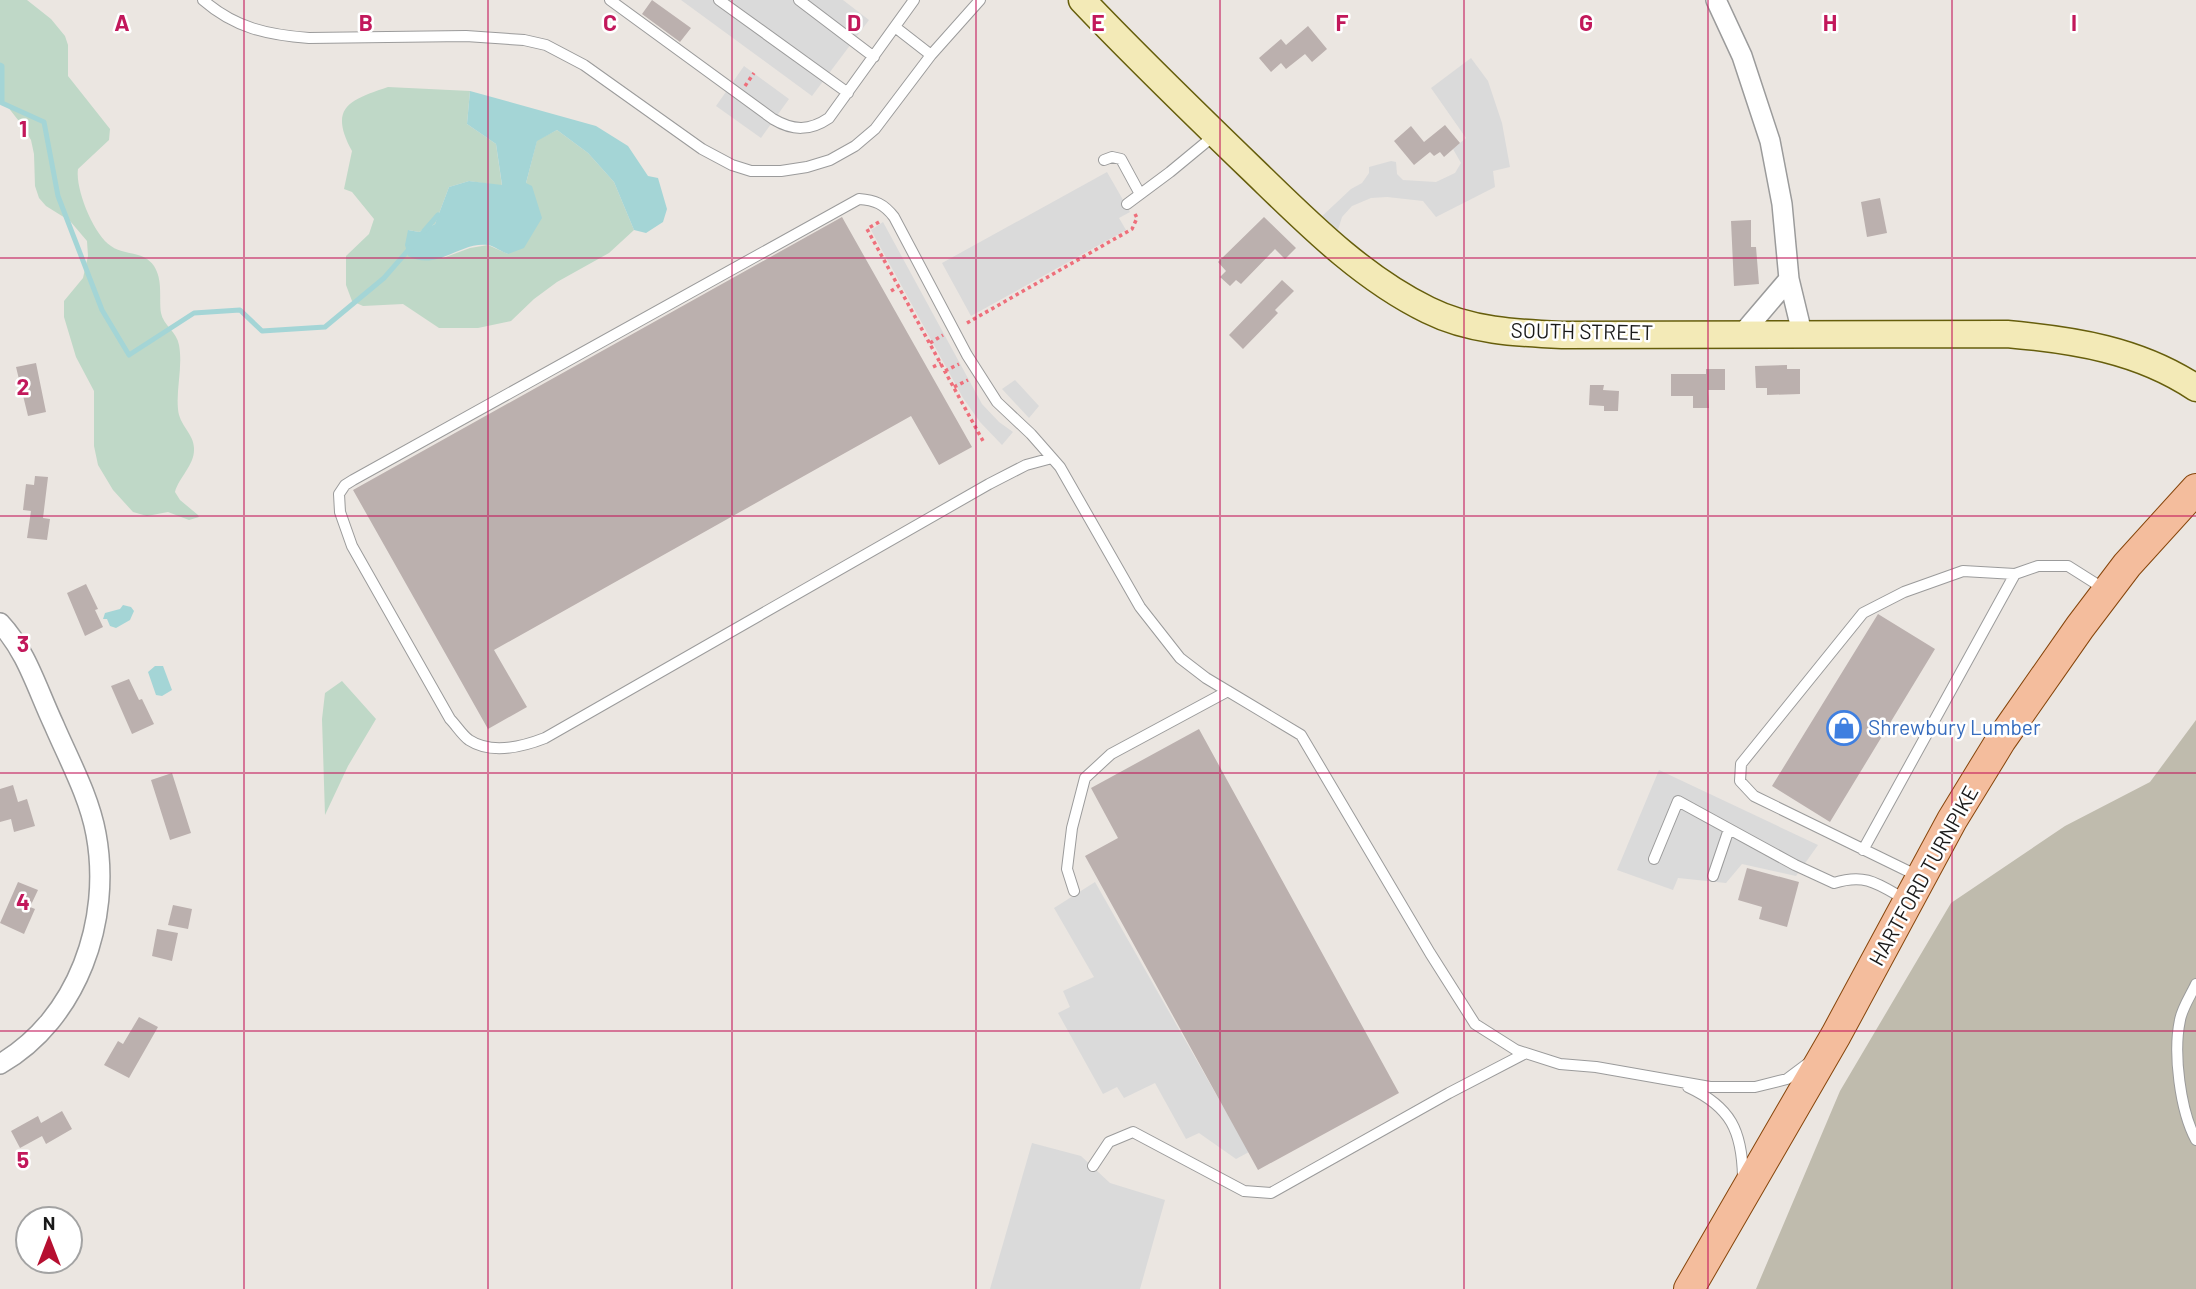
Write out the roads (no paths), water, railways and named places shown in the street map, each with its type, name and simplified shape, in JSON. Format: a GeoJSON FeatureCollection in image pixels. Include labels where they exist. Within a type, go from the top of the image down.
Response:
{"type":"FeatureCollection","features":[{"type":"Feature","properties":{"kind":"main road","name":"HARTFORD TURNPIKE"},"geometry":{"type":"LineString","coordinates":[[1689,1289],[1828,1048],[1968,793],[2001,740],[2107,590],[2150,537],[2196,489]]}},
{"type":"Feature","properties":{"kind":"street","name":"SOUTH STREET"},"geometry":{"type":"LineString","coordinates":[[1082,0],[1139,61],[1320,234],[1402,296],[1453,320],[1473,326],[1524,333],[2007,334],[2094,345],[2143,359],[2196,388]]}},
{"type":"Feature","properties":{"kind":"street"},"geometry":{"type":"LineString","coordinates":[[1716,0],[1742,56],[1770,141],[1782,204],[1789,279],[1802,334]]}},
{"type":"Feature","properties":{"kind":"street"},"geometry":{"type":"LineString","coordinates":[[1743,334],[1789,279]]}},
{"type":"Feature","properties":{"kind":"street"},"geometry":{"type":"LineString","coordinates":[[0,622],[26,660],[82,789],[94,825],[100,867],[100,899],[96,922],[86,956],[71,990],[49,1025],[25,1048],[0,1065]]}},
{"type":"Feature","properties":{"kind":"lane"},"geometry":{"type":"LineString","coordinates":[[204,0],[244,27],[283,36],[466,36],[524,40],[547,45],[584,65],[702,149],[732,165],[751,171],[807,167],[830,160],[855,146],[875,129],[931,55],[980,0]]}},
{"type":"Feature","properties":{"kind":"lane"},"geometry":{"type":"LineString","coordinates":[[610,0],[784,126],[796,129],[820,124],[829,118],[913,0]]}},
{"type":"Feature","properties":{"kind":"lane"},"geometry":{"type":"LineString","coordinates":[[719,0],[848,93]]}},
{"type":"Feature","properties":{"kind":"lane"},"geometry":{"type":"LineString","coordinates":[[799,0],[874,57]]}},
{"type":"Feature","properties":{"kind":"lane"},"geometry":{"type":"LineString","coordinates":[[895,27],[931,55]]}},
{"type":"Feature","properties":{"kind":"lane"},"geometry":{"type":"LineString","coordinates":[[1130,207],[1140,194],[1216,134]]}},
{"type":"Feature","properties":{"kind":"lane"},"geometry":{"type":"LineString","coordinates":[[1104,160],[1112,157],[1121,159],[1140,194]]}},
{"type":"Feature","properties":{"kind":"lane"},"geometry":{"type":"LineString","coordinates":[[1052,458],[1026,464],[989,484],[545,738],[518,748],[492,748],[470,740],[450,719],[352,546],[340,512],[339,494],[345,485],[353,480],[859,199],[874,200],[887,208],[894,217],[967,355],[997,402],[1031,435],[1052,458],[1060,467],[1140,607],[1180,658],[1301,735],[1475,1024],[1524,1054],[1560,1064],[1596,1067],[1710,1087],[1755,1087],[1787,1079],[1828,1048]]}},
{"type":"Feature","properties":{"kind":"lane"},"geometry":{"type":"LineString","coordinates":[[1915,890],[1863,849],[1754,796],[1740,780],[1741,764],[1863,612],[1904,592],[1963,571],[2015,574],[2038,566],[2068,566],[2107,590]]}},
{"type":"Feature","properties":{"kind":"lane"},"geometry":{"type":"LineString","coordinates":[[1863,849],[2015,574]]}},
{"type":"Feature","properties":{"kind":"lane"},"geometry":{"type":"LineString","coordinates":[[1074,891],[1067,869],[1072,828],[1085,778],[1111,754],[1228,691]]}},
{"type":"Feature","properties":{"kind":"lane"},"geometry":{"type":"LineString","coordinates":[[1654,859],[1678,801],[1833,883],[1849,878],[1863,878],[1915,890]]}},
{"type":"Feature","properties":{"kind":"lane"},"geometry":{"type":"LineString","coordinates":[[1713,876],[1729,829]]}},
{"type":"Feature","properties":{"kind":"lane"},"geometry":{"type":"LineString","coordinates":[[2196,984],[2180,1018],[2179,1065],[2182,1103],[2196,1140]]}},
{"type":"Feature","properties":{"kind":"lane"},"geometry":{"type":"LineString","coordinates":[[1093,1166],[1108,1142],[1133,1132],[1244,1191],[1271,1193],[1524,1054]]}},
{"type":"Feature","properties":{"kind":"lane"},"geometry":{"type":"LineString","coordinates":[[1678,1083],[1706,1095],[1728,1114],[1743,1158],[1744,1194]]}},
{"type":"Feature","properties":{"kind":"water"},"geometry":{"type":"Polygon","coordinates":[[[470,91],[596,126],[628,146],[648,176],[658,178],[667,209],[663,222],[646,233],[634,230],[614,182],[588,153],[557,130],[537,141],[526,183],[532,186],[542,218],[524,248],[508,254],[490,246],[478,245],[429,260],[408,256],[405,245],[408,230],[419,232],[435,224],[449,187],[469,181],[502,185],[496,144],[467,124],[470,91]]]}},
{"type":"Feature","properties":{"kind":"water"},"geometry":{"type":"Polygon","coordinates":[[[123,605],[134,611],[130,620],[116,628],[110,626],[107,619],[103,619],[105,613],[120,609],[123,605]]]}},
{"type":"Feature","properties":{"kind":"water"},"geometry":{"type":"Polygon","coordinates":[[[155,666],[163,666],[172,690],[162,696],[156,695],[148,672],[155,666]]]}},
{"type":"Feature","properties":{"kind":"waterway"},"geometry":{"type":"LineString","coordinates":[[0,65],[2,103],[44,122],[58,196],[102,310],[129,355],[194,313],[240,310],[262,331],[325,327],[384,278],[411,247]]}},
{"type":"Feature","properties":{"kind":"waterway"},"geometry":{"type":"LineString","coordinates":[[424,231],[438,215]]}},
{"type":"Feature","properties":{"kind":"place","name":"Shrewbury Lumber"},"geometry":{"type":"Point","coordinates":[1844,728]}}]}
